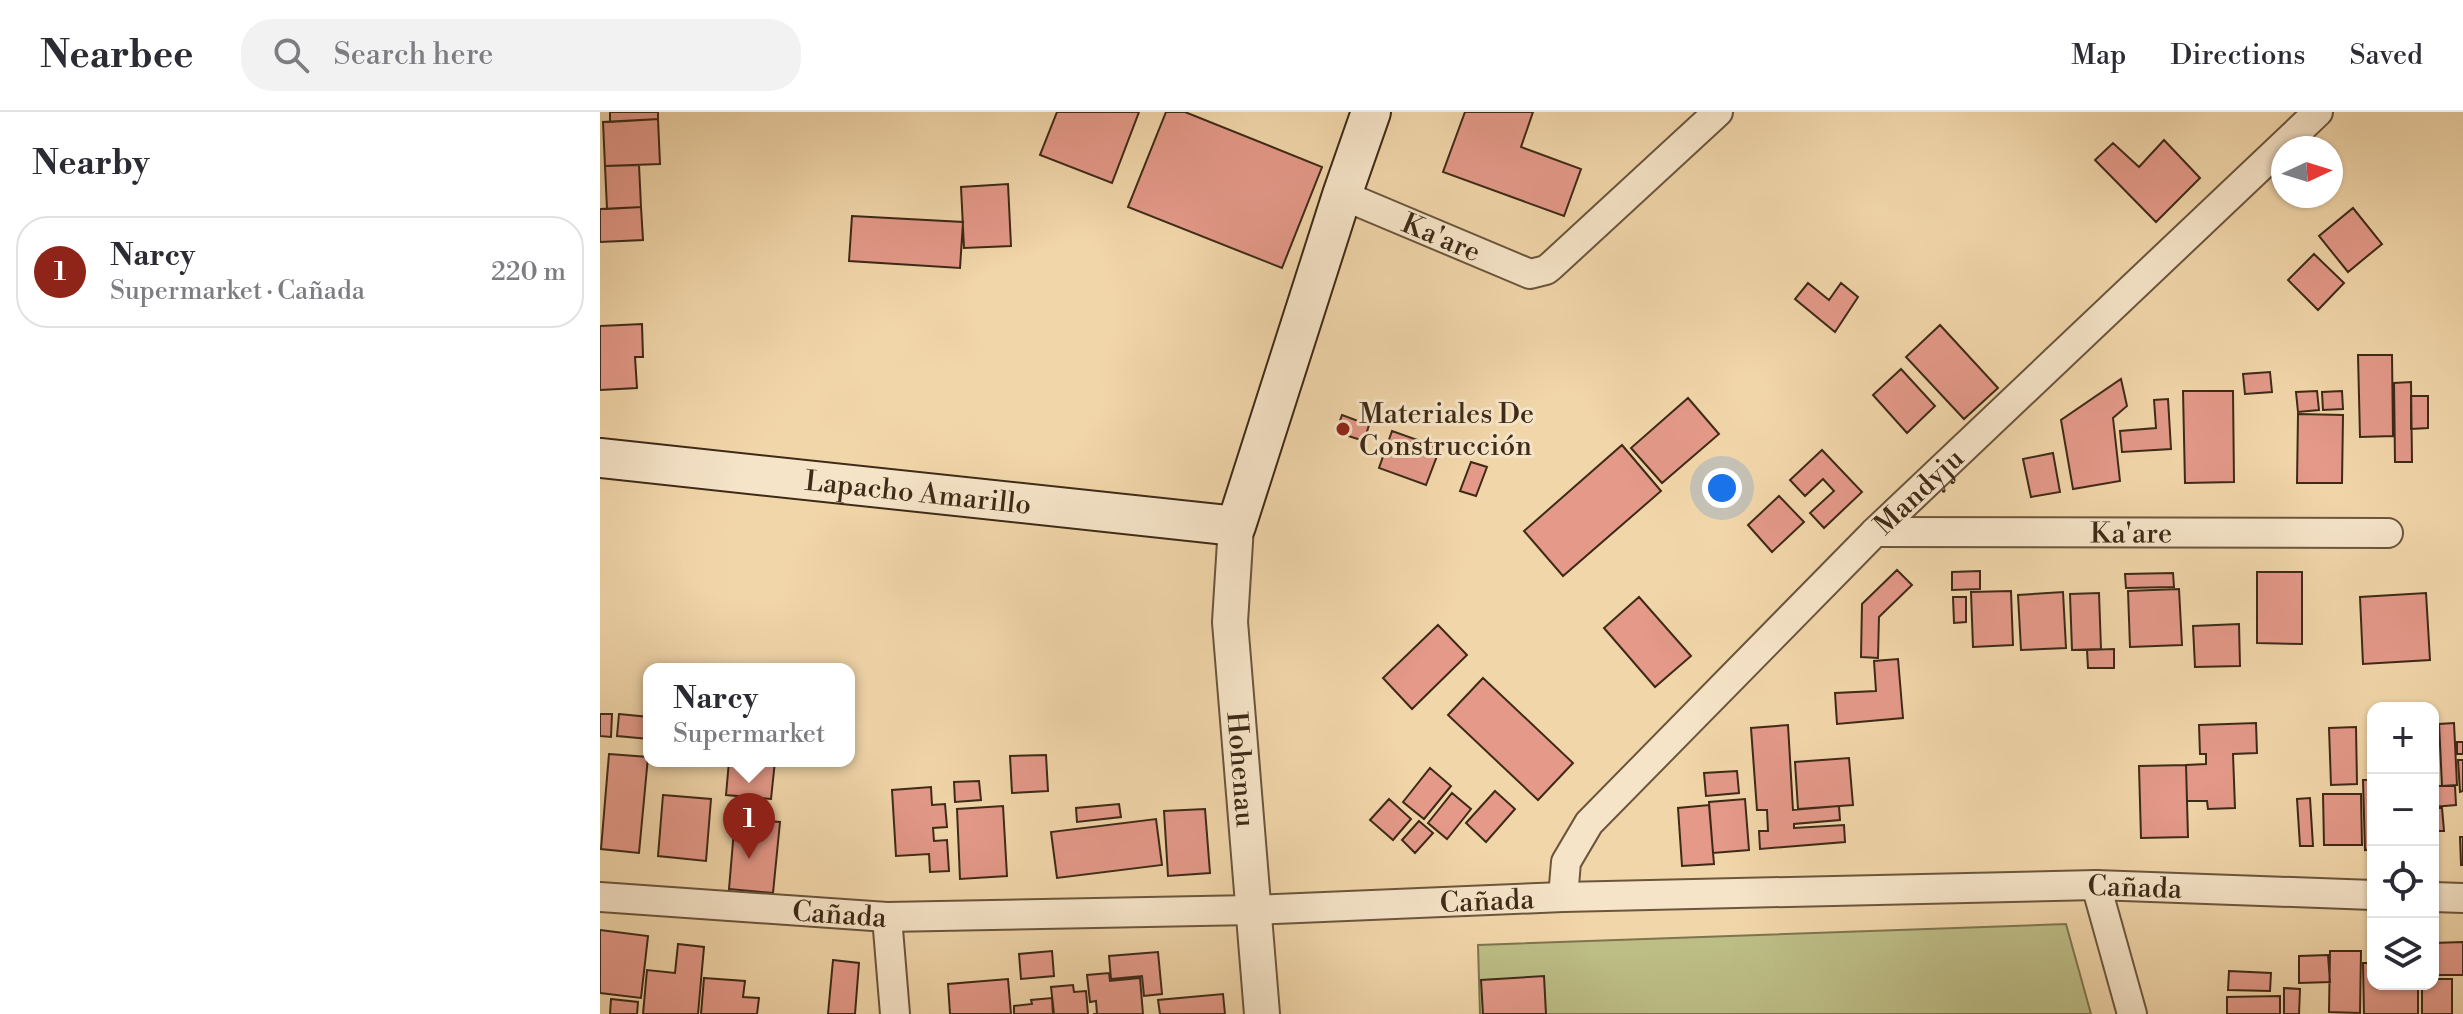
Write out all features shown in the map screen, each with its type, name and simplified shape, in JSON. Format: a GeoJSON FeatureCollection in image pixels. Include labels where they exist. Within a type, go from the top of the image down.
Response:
{"type":"FeatureCollection","features":[{"type":"Feature","properties":{"kind":"main road"},"geometry":{"type":"LineString","coordinates":[[1236,526],[1371,112]]}},
{"type":"Feature","properties":{"kind":"main road","name":"Lapacho Amarillo"},"geometry":{"type":"LineString","coordinates":[[600,458],[1236,526]]}},
{"type":"Feature","properties":{"kind":"street","name":"Ka'are"},"geometry":{"type":"LineString","coordinates":[[1342,195],[1530,274],[1540,272],[1551,266],[1718,112]]}},
{"type":"Feature","properties":{"kind":"street","name":"Mandyju"},"geometry":{"type":"LineString","coordinates":[[1563,897],[1566,862],[1589,823],[1875,532],[2318,112]]}},
{"type":"Feature","properties":{"kind":"street","name":"Hohenau"},"geometry":{"type":"LineString","coordinates":[[1236,526],[1230,622],[1262,1014]]}},
{"type":"Feature","properties":{"kind":"street","name":"Ka'are"},"geometry":{"type":"LineString","coordinates":[[1875,532],[2388,533]]}},
{"type":"Feature","properties":{"kind":"street","name":"Cañada"},"geometry":{"type":"LineString","coordinates":[[600,897],[887,917],[1253,910],[1563,897],[2096,885],[2367,895]]}},
{"type":"Feature","properties":{"kind":"street"},"geometry":{"type":"LineString","coordinates":[[2096,885],[2132,1014]]}},
{"type":"Feature","properties":{"kind":"street"},"geometry":{"type":"LineString","coordinates":[[2439,897],[2463,898]]}},
{"type":"Feature","properties":{"kind":"street"},"geometry":{"type":"LineString","coordinates":[[887,917],[895,1014]]}},
{"type":"Feature","properties":{"kind":"green space"},"geometry":{"type":"Polygon","coordinates":[[[2066,924],[2091,1014],[1480,1014],[1478,945],[2066,924]]]}},
{"type":"Feature","properties":{"kind":"building"},"geometry":{"type":"Polygon","coordinates":[[[610,112],[658,112],[658,119],[610,122],[610,112]]]}},
{"type":"Feature","properties":{"kind":"building"},"geometry":{"type":"Polygon","coordinates":[[[1057,112],[1139,112],[1112,183],[1040,155],[1057,112]]]}},
{"type":"Feature","properties":{"kind":"building"},"geometry":{"type":"Polygon","coordinates":[[[1166,112],[1185,112],[1322,167],[1282,268],[1128,207],[1166,112]]]}},
{"type":"Feature","properties":{"kind":"building"},"geometry":{"type":"Polygon","coordinates":[[[1465,112],[1533,112],[1521,147],[1581,169],[1564,216],[1443,172],[1465,112]]]}},
{"type":"Feature","properties":{"kind":"building"},"geometry":{"type":"Polygon","coordinates":[[[658,119],[660,164],[605,166],[603,122],[658,119]]]}},
{"type":"Feature","properties":{"kind":"building"},"geometry":{"type":"Polygon","coordinates":[[[2164,140],[2200,178],[2156,222],[2095,160],[2113,143],[2139,167],[2164,140]]]}},
{"type":"Feature","properties":{"kind":"building"},"geometry":{"type":"Polygon","coordinates":[[[639,165],[641,207],[607,209],[605,166],[639,165]]]}},
{"type":"Feature","properties":{"kind":"building"},"geometry":{"type":"Polygon","coordinates":[[[1008,184],[1011,246],[964,248],[961,187],[1008,184]]]}},
{"type":"Feature","properties":{"kind":"building"},"geometry":{"type":"Polygon","coordinates":[[[641,207],[643,240],[600,242],[600,209],[641,207]]]}},
{"type":"Feature","properties":{"kind":"building"},"geometry":{"type":"Polygon","coordinates":[[[2353,208],[2382,244],[2348,272],[2319,236],[2353,208]]]}},
{"type":"Feature","properties":{"kind":"building"},"geometry":{"type":"Polygon","coordinates":[[[852,216],[963,222],[960,268],[849,261],[852,216]]]}},
{"type":"Feature","properties":{"kind":"building"},"geometry":{"type":"Polygon","coordinates":[[[2314,254],[2344,283],[2318,310],[2288,280],[2314,254]]]}},
{"type":"Feature","properties":{"kind":"building"},"geometry":{"type":"Polygon","coordinates":[[[1808,283],[1829,300],[1841,283],[1858,297],[1835,332],[1795,299],[1808,283]]]}},
{"type":"Feature","properties":{"kind":"building"},"geometry":{"type":"Polygon","coordinates":[[[642,324],[643,357],[635,357],[637,388],[600,390],[600,326],[642,324]]]}},
{"type":"Feature","properties":{"kind":"building"},"geometry":{"type":"Polygon","coordinates":[[[1940,325],[1998,388],[1964,419],[1906,357],[1940,325]]]}},
{"type":"Feature","properties":{"kind":"building"},"geometry":{"type":"Polygon","coordinates":[[[2358,355],[2392,355],[2393,436],[2360,437],[2358,355]]]}},
{"type":"Feature","properties":{"kind":"building"},"geometry":{"type":"Polygon","coordinates":[[[1901,369],[1935,406],[1907,433],[1873,395],[1901,369]]]}},
{"type":"Feature","properties":{"kind":"building"},"geometry":{"type":"Polygon","coordinates":[[[2270,372],[2272,392],[2245,394],[2243,374],[2270,372]]]}},
{"type":"Feature","properties":{"kind":"building"},"geometry":{"type":"Polygon","coordinates":[[[2121,379],[2127,406],[2113,418],[2120,481],[2073,489],[2061,420],[2121,379]]]}},
{"type":"Feature","properties":{"kind":"building"},"geometry":{"type":"Polygon","coordinates":[[[2411,382],[2412,462],[2395,462],[2394,383],[2411,382]]]}},
{"type":"Feature","properties":{"kind":"building"},"geometry":{"type":"Polygon","coordinates":[[[2183,391],[2233,391],[2234,482],[2185,483],[2183,391]]]}},
{"type":"Feature","properties":{"kind":"building"},"geometry":{"type":"Polygon","coordinates":[[[2317,391],[2319,410],[2298,412],[2296,392],[2317,391]]]}},
{"type":"Feature","properties":{"kind":"building"},"geometry":{"type":"Polygon","coordinates":[[[2342,391],[2343,409],[2323,410],[2322,392],[2342,391]]]}},
{"type":"Feature","properties":{"kind":"building"},"geometry":{"type":"Polygon","coordinates":[[[2411,396],[2428,396],[2428,428],[2411,429],[2411,396]]]}},
{"type":"Feature","properties":{"kind":"building"},"geometry":{"type":"Polygon","coordinates":[[[1688,398],[1719,434],[1662,483],[1631,448],[1688,398]]]}},
{"type":"Feature","properties":{"kind":"building"},"geometry":{"type":"Polygon","coordinates":[[[2168,399],[2171,449],[2122,452],[2120,431],[2156,428],[2154,400],[2168,399]]]}},
{"type":"Feature","properties":{"kind":"building"},"geometry":{"type":"Polygon","coordinates":[[[2298,414],[2343,415],[2342,483],[2297,483],[2298,414]]]}},
{"type":"Feature","properties":{"kind":"building"},"geometry":{"type":"Polygon","coordinates":[[[1342,415],[1369,425],[1364,441],[1336,432],[1342,415]]]}},
{"type":"Feature","properties":{"kind":"building"},"geometry":{"type":"Polygon","coordinates":[[[1392,431],[1440,448],[1426,485],[1379,468],[1392,431]]]}},
{"type":"Feature","properties":{"kind":"building"},"geometry":{"type":"Polygon","coordinates":[[[1622,445],[1661,491],[1563,576],[1524,531],[1622,445]]]}},
{"type":"Feature","properties":{"kind":"building"},"geometry":{"type":"Polygon","coordinates":[[[1822,450],[1862,492],[1824,528],[1810,513],[1834,491],[1823,479],[1805,496],[1790,480],[1822,450]]]}},
{"type":"Feature","properties":{"kind":"building"},"geometry":{"type":"Polygon","coordinates":[[[2053,453],[2060,492],[2031,497],[2023,459],[2053,453]]]}},
{"type":"Feature","properties":{"kind":"building"},"geometry":{"type":"Polygon","coordinates":[[[1471,462],[1487,467],[1476,496],[1460,491],[1471,462]]]}},
{"type":"Feature","properties":{"kind":"building"},"geometry":{"type":"Polygon","coordinates":[[[1779,496],[1804,522],[1772,552],[1748,525],[1779,496]]]}},
{"type":"Feature","properties":{"kind":"building"},"geometry":{"type":"Polygon","coordinates":[[[1897,570],[1912,585],[1879,617],[1878,658],[1861,657],[1862,604],[1897,570]]]}},
{"type":"Feature","properties":{"kind":"building"},"geometry":{"type":"Polygon","coordinates":[[[1980,571],[1980,589],[1952,590],[1952,572],[1980,571]]]}},
{"type":"Feature","properties":{"kind":"building"},"geometry":{"type":"Polygon","coordinates":[[[2257,572],[2302,572],[2302,644],[2257,643],[2257,572]]]}},
{"type":"Feature","properties":{"kind":"building"},"geometry":{"type":"Polygon","coordinates":[[[2173,573],[2174,587],[2126,588],[2125,574],[2173,573]]]}},
{"type":"Feature","properties":{"kind":"building"},"geometry":{"type":"Polygon","coordinates":[[[2179,589],[2182,645],[2130,647],[2128,591],[2179,589]]]}},
{"type":"Feature","properties":{"kind":"building"},"geometry":{"type":"Polygon","coordinates":[[[2011,591],[2013,645],[1973,647],[1971,592],[2011,591]]]}},
{"type":"Feature","properties":{"kind":"building"},"geometry":{"type":"Polygon","coordinates":[[[2063,592],[2066,648],[2021,650],[2018,595],[2063,592]]]}},
{"type":"Feature","properties":{"kind":"building"},"geometry":{"type":"Polygon","coordinates":[[[2099,593],[2101,649],[2072,650],[2070,594],[2099,593]]]}},
{"type":"Feature","properties":{"kind":"building"},"geometry":{"type":"Polygon","coordinates":[[[2426,593],[2430,660],[2363,664],[2360,597],[2426,593]]]}},
{"type":"Feature","properties":{"kind":"building"},"geometry":{"type":"Polygon","coordinates":[[[1639,597],[1691,656],[1655,687],[1604,628],[1639,597]]]}},
{"type":"Feature","properties":{"kind":"building"},"geometry":{"type":"Polygon","coordinates":[[[1953,597],[1966,597],[1966,622],[1954,623],[1953,597]]]}},
{"type":"Feature","properties":{"kind":"building"},"geometry":{"type":"Polygon","coordinates":[[[2239,624],[2240,666],[2195,667],[2193,626],[2239,624]]]}},
{"type":"Feature","properties":{"kind":"building"},"geometry":{"type":"Polygon","coordinates":[[[1438,625],[1467,655],[1412,709],[1383,678],[1438,625]]]}},
{"type":"Feature","properties":{"kind":"building"},"geometry":{"type":"Polygon","coordinates":[[[2114,649],[2114,668],[2088,668],[2087,650],[2114,649]]]}},
{"type":"Feature","properties":{"kind":"building"},"geometry":{"type":"Polygon","coordinates":[[[1898,659],[1903,718],[1837,724],[1835,693],[1876,691],[1874,661],[1898,659]]]}},
{"type":"Feature","properties":{"kind":"building"},"geometry":{"type":"Polygon","coordinates":[[[1483,678],[1573,763],[1538,800],[1448,715],[1483,678]]]}},
{"type":"Feature","properties":{"kind":"building"},"geometry":{"type":"Polygon","coordinates":[[[600,714],[612,714],[611,737],[600,736],[600,714]]]}},
{"type":"Feature","properties":{"kind":"building"},"geometry":{"type":"Polygon","coordinates":[[[619,714],[643,716],[643,738],[617,736],[619,714]]]}},
{"type":"Feature","properties":{"kind":"building"},"geometry":{"type":"Polygon","coordinates":[[[2256,723],[2257,753],[2233,754],[2235,808],[2208,809],[2207,801],[2187,801],[2186,765],[2206,764],[2206,754],[2200,754],[2199,725],[2256,723]]]}},
{"type":"Feature","properties":{"kind":"building"},"geometry":{"type":"Polygon","coordinates":[[[2454,723],[2457,785],[2442,786],[2439,724],[2454,723]]]}},
{"type":"Feature","properties":{"kind":"building"},"geometry":{"type":"Polygon","coordinates":[[[1788,725],[1793,810],[1839,806],[1840,820],[1794,824],[1794,828],[1844,825],[1845,842],[1760,849],[1759,831],[1768,831],[1767,810],[1757,810],[1751,728],[1788,725]]]}},
{"type":"Feature","properties":{"kind":"building"},"geometry":{"type":"Polygon","coordinates":[[[2356,727],[2357,784],[2331,785],[2329,728],[2356,727]]]}},
{"type":"Feature","properties":{"kind":"building"},"geometry":{"type":"Polygon","coordinates":[[[2457,742],[2463,742],[2463,754],[2457,754],[2457,742]]]}},
{"type":"Feature","properties":{"kind":"building"},"geometry":{"type":"Polygon","coordinates":[[[609,754],[643,757],[643,767],[647,767],[639,853],[601,849],[609,754]]]}},
{"type":"Feature","properties":{"kind":"building"},"geometry":{"type":"Polygon","coordinates":[[[1046,755],[1048,791],[1012,793],[1010,756],[1046,755]]]}},
{"type":"Feature","properties":{"kind":"building"},"geometry":{"type":"Polygon","coordinates":[[[1849,758],[1853,805],[1798,809],[1795,762],[1849,758]]]}},
{"type":"Feature","properties":{"kind":"building"},"geometry":{"type":"Polygon","coordinates":[[[2458,760],[2463,760],[2463,791],[2460,792],[2458,760]]]}},
{"type":"Feature","properties":{"kind":"building"},"geometry":{"type":"Polygon","coordinates":[[[2186,765],[2188,837],[2141,838],[2139,766],[2186,765]]]}},
{"type":"Feature","properties":{"kind":"building"},"geometry":{"type":"Polygon","coordinates":[[[728,767],[774,767],[771,799],[726,795],[728,767]]]}},
{"type":"Feature","properties":{"kind":"building"},"geometry":{"type":"Polygon","coordinates":[[[1430,768],[1451,786],[1424,819],[1403,802],[1430,768]]]}},
{"type":"Feature","properties":{"kind":"building"},"geometry":{"type":"Polygon","coordinates":[[[1737,771],[1739,793],[1706,796],[1704,773],[1737,771]]]}},
{"type":"Feature","properties":{"kind":"building"},"geometry":{"type":"Polygon","coordinates":[[[2363,780],[2367,780],[2367,850],[2363,780]]]}},
{"type":"Feature","properties":{"kind":"building"},"geometry":{"type":"Polygon","coordinates":[[[979,781],[981,800],[955,802],[954,782],[979,781]]]}},
{"type":"Feature","properties":{"kind":"building"},"geometry":{"type":"Polygon","coordinates":[[[2439,786],[2455,786],[2456,805],[2439,806],[2439,786]]]}},
{"type":"Feature","properties":{"kind":"building"},"geometry":{"type":"Polygon","coordinates":[[[931,787],[932,805],[945,804],[947,827],[933,828],[934,841],[947,840],[949,871],[930,872],[929,854],[896,856],[892,790],[931,787]]]}},
{"type":"Feature","properties":{"kind":"building"},"geometry":{"type":"Polygon","coordinates":[[[1495,791],[1515,809],[1486,842],[1466,823],[1495,791]]]}},
{"type":"Feature","properties":{"kind":"building"},"geometry":{"type":"Polygon","coordinates":[[[1452,793],[1471,809],[1447,839],[1428,823],[1452,793]]]}},
{"type":"Feature","properties":{"kind":"building"},"geometry":{"type":"Polygon","coordinates":[[[2323,794],[2361,794],[2362,845],[2324,845],[2323,794]]]}},
{"type":"Feature","properties":{"kind":"building"},"geometry":{"type":"Polygon","coordinates":[[[663,795],[711,799],[706,861],[658,856],[663,795]]]}},
{"type":"Feature","properties":{"kind":"building"},"geometry":{"type":"Polygon","coordinates":[[[2310,798],[2313,846],[2300,846],[2297,799],[2310,798]]]}},
{"type":"Feature","properties":{"kind":"building"},"geometry":{"type":"Polygon","coordinates":[[[1389,799],[1411,819],[1393,840],[1370,820],[1389,799]]]}},
{"type":"Feature","properties":{"kind":"building"},"geometry":{"type":"Polygon","coordinates":[[[1745,799],[1749,850],[1713,853],[1709,802],[1745,799]]]}},
{"type":"Feature","properties":{"kind":"building"},"geometry":{"type":"Polygon","coordinates":[[[1119,804],[1121,817],[1077,822],[1076,808],[1119,804]]]}},
{"type":"Feature","properties":{"kind":"building"},"geometry":{"type":"Polygon","coordinates":[[[1709,805],[1714,864],[1682,866],[1678,808],[1709,805]]]}},
{"type":"Feature","properties":{"kind":"building"},"geometry":{"type":"Polygon","coordinates":[[[1003,806],[1007,876],[960,879],[957,809],[1003,806]]]}},
{"type":"Feature","properties":{"kind":"building"},"geometry":{"type":"Polygon","coordinates":[[[2439,808],[2442,808],[2444,831],[2439,831],[2439,808]]]}},
{"type":"Feature","properties":{"kind":"building"},"geometry":{"type":"Polygon","coordinates":[[[1205,809],[1210,873],[1168,876],[1164,811],[1205,809]]]}},
{"type":"Feature","properties":{"kind":"building"},"geometry":{"type":"Polygon","coordinates":[[[735,818],[780,822],[773,893],[729,889],[735,818]]]}},
{"type":"Feature","properties":{"kind":"building"},"geometry":{"type":"Polygon","coordinates":[[[1156,819],[1162,865],[1057,878],[1051,832],[1156,819]]]}},
{"type":"Feature","properties":{"kind":"building"},"geometry":{"type":"Polygon","coordinates":[[[1419,821],[1433,833],[1415,853],[1402,840],[1419,821]]]}},
{"type":"Feature","properties":{"kind":"building"},"geometry":{"type":"Polygon","coordinates":[[[2460,837],[2463,837],[2463,865],[2461,865],[2460,837]]]}},
{"type":"Feature","properties":{"kind":"building"},"geometry":{"type":"Polygon","coordinates":[[[600,930],[648,936],[641,998],[600,993],[600,930]]]}},
{"type":"Feature","properties":{"kind":"building"},"geometry":{"type":"Polygon","coordinates":[[[2463,942],[2463,975],[2439,975],[2439,943],[2463,942]]]}},
{"type":"Feature","properties":{"kind":"building"},"geometry":{"type":"Polygon","coordinates":[[[678,944],[704,947],[698,1014],[643,1014],[647,970],[675,973],[678,944]]]}},
{"type":"Feature","properties":{"kind":"building"},"geometry":{"type":"Polygon","coordinates":[[[1052,951],[1054,976],[1021,979],[1019,954],[1052,951]]]}},
{"type":"Feature","properties":{"kind":"building"},"geometry":{"type":"Polygon","coordinates":[[[2330,951],[2361,951],[2360,1013],[2329,1012],[2330,951]]]}},
{"type":"Feature","properties":{"kind":"building"},"geometry":{"type":"Polygon","coordinates":[[[1158,952],[1162,994],[1144,996],[1142,976],[1111,979],[1109,956],[1158,952]]]}},
{"type":"Feature","properties":{"kind":"building"},"geometry":{"type":"Polygon","coordinates":[[[2328,955],[2330,982],[2299,983],[2299,956],[2328,955]]]}},
{"type":"Feature","properties":{"kind":"building"},"geometry":{"type":"Polygon","coordinates":[[[833,960],[859,963],[855,1014],[828,1014],[833,960]]]}},
{"type":"Feature","properties":{"kind":"building"},"geometry":{"type":"Polygon","coordinates":[[[2363,963],[2367,963],[2367,990],[2418,990],[2418,1014],[2364,1014],[2363,963]]]}},
{"type":"Feature","properties":{"kind":"building"},"geometry":{"type":"Polygon","coordinates":[[[2229,971],[2271,973],[2270,991],[2228,990],[2229,971]]]}},
{"type":"Feature","properties":{"kind":"building"},"geometry":{"type":"Polygon","coordinates":[[[1109,973],[1110,981],[1140,978],[1143,1014],[1097,1014],[1096,1001],[1090,1002],[1087,975],[1109,973]]]}},
{"type":"Feature","properties":{"kind":"building"},"geometry":{"type":"Polygon","coordinates":[[[1544,976],[1546,1014],[1483,1014],[1481,980],[1544,976]]]}},
{"type":"Feature","properties":{"kind":"building"},"geometry":{"type":"Polygon","coordinates":[[[704,978],[745,981],[743,997],[759,998],[757,1014],[701,1014],[704,978]]]}},
{"type":"Feature","properties":{"kind":"building"},"geometry":{"type":"Polygon","coordinates":[[[1008,979],[1011,1014],[950,1014],[948,984],[1008,979]]]}},
{"type":"Feature","properties":{"kind":"building"},"geometry":{"type":"Polygon","coordinates":[[[2439,979],[2452,979],[2452,1014],[2422,1014],[2422,990],[2439,990],[2439,979]]]}},
{"type":"Feature","properties":{"kind":"building"},"geometry":{"type":"Polygon","coordinates":[[[1073,985],[1074,992],[1086,991],[1088,1014],[1054,1014],[1051,987],[1073,985]]]}},
{"type":"Feature","properties":{"kind":"building"},"geometry":{"type":"Polygon","coordinates":[[[2284,988],[2300,989],[2299,1014],[2284,1014],[2284,988]]]}},
{"type":"Feature","properties":{"kind":"building"},"geometry":{"type":"Polygon","coordinates":[[[1223,994],[1225,1014],[1160,1014],[1158,1000],[1223,994]]]}},
{"type":"Feature","properties":{"kind":"building"},"geometry":{"type":"Polygon","coordinates":[[[2280,996],[2280,1014],[2227,1014],[2227,997],[2280,996]]]}},
{"type":"Feature","properties":{"kind":"building"},"geometry":{"type":"Polygon","coordinates":[[[1052,998],[1053,1014],[1014,1014],[1014,1006],[1052,998]]]}},
{"type":"Feature","properties":{"kind":"building"},"geometry":{"type":"Polygon","coordinates":[[[611,999],[638,1002],[637,1014],[610,1014],[611,999]]]}},
{"type":"Feature","properties":{"kind":"place","name":"Materiales De Construcción"},"geometry":{"type":"Point","coordinates":[1343,429]}},
{"type":"Feature","properties":{"kind":"place","name":"Narcy"},"geometry":{"type":"Point","coordinates":[749,859]}}]}
